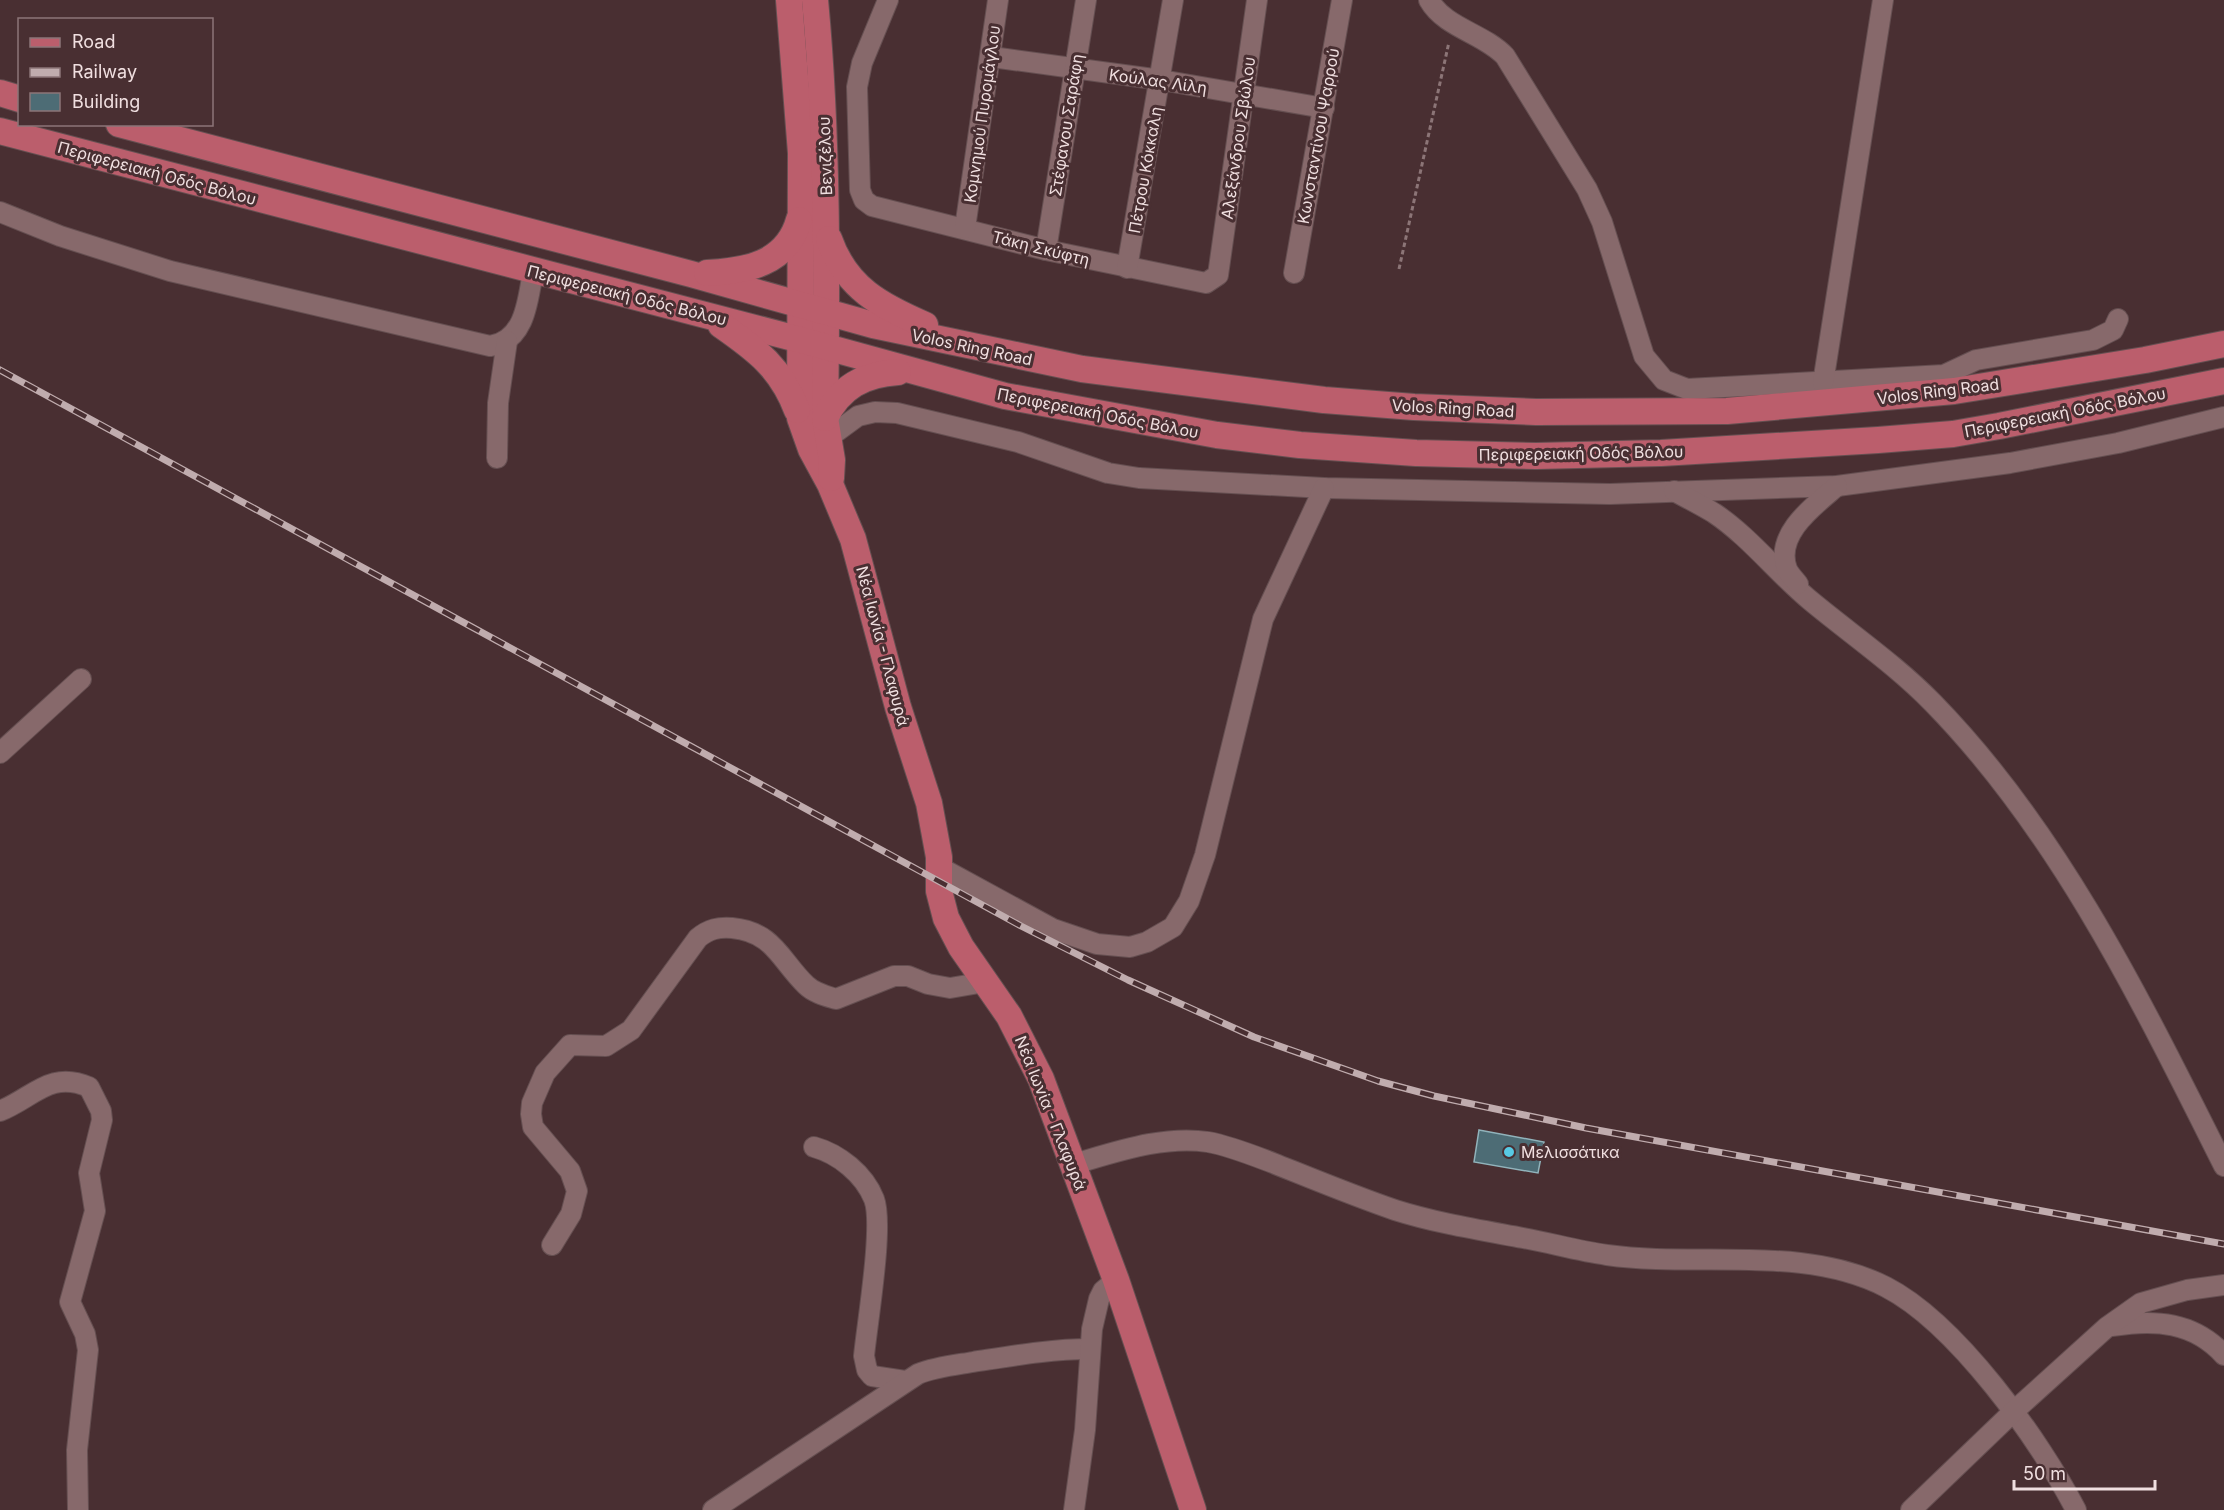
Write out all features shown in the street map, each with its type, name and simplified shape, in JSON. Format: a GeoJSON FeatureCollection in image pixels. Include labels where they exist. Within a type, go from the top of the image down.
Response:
{"type":"FeatureCollection","features":[{"type":"Feature","properties":{"kind":"main road","name":"Βενιζέλου"},"geometry":{"type":"LineString","coordinates":[[789,0],[801,153],[801,305]]}},
{"type":"Feature","properties":{"kind":"main road","name":"Βενιζέλου"},"geometry":{"type":"LineString","coordinates":[[815,0],[822,78],[827,231],[826,312]]}},
{"type":"Feature","properties":{"kind":"main road"},"geometry":{"type":"LineString","coordinates":[[0,93],[18,98]]}},
{"type":"Feature","properties":{"kind":"main road"},"geometry":{"type":"LineString","coordinates":[[127,126],[691,274],[749,269],[772,258],[789,242],[801,210]]}},
{"type":"Feature","properties":{"kind":"main road","name":"Περιφερειακή Οδός Βόλου"},"geometry":{"type":"LineString","coordinates":[[0,131],[801,340],[910,372],[1005,396],[1217,435],[1356,449],[1536,456],[1672,452],[1953,434],[2070,413],[2224,381]]}},
{"type":"Feature","properties":{"kind":"main road"},"geometry":{"type":"LineString","coordinates":[[827,231],[841,267],[861,291],[898,314],[981,349]]}},
{"type":"Feature","properties":{"kind":"main road","name":"Volos Ring Road"},"geometry":{"type":"LineString","coordinates":[[691,274],[857,322],[1082,369],[1324,400],[1448,409],[1661,413],[1764,409],[1954,391],[2145,360],[2224,344]]}},
{"type":"Feature","properties":{"kind":"main road","name":"Νέα Ιωνία - Γλαφυρά"},"geometry":{"type":"LineString","coordinates":[[801,305],[801,340],[818,425],[832,460],[830,484]]}},
{"type":"Feature","properties":{"kind":"main road","name":"Νέα Ιωνία - Γλαφυρά"},"geometry":{"type":"LineString","coordinates":[[826,312],[826,347],[818,425],[811,449],[830,484],[853,539],[898,708],[926,793],[941,868],[939,891],[946,918],[985,982],[1009,1016],[1030,1054],[1074,1164],[1116,1280],[1193,1510]]}},
{"type":"Feature","properties":{"kind":"main road"},"geometry":{"type":"LineString","coordinates":[[709,316],[773,366],[818,425],[836,397],[855,382],[878,374],[910,372]]}},
{"type":"Feature","properties":{"kind":"street","name":"Τάκη Σκύφτη"},"geometry":{"type":"LineString","coordinates":[[888,0],[862,63],[857,87],[860,190],[864,201],[872,206],[1127,268],[1206,282],[1218,275]]}},
{"type":"Feature","properties":{"kind":"street","name":"Κομνημού Πυρομάγλου"},"geometry":{"type":"LineString","coordinates":[[965,228],[992,57],[998,0]]}},
{"type":"Feature","properties":{"kind":"street","name":"Στέφανου Σαράφη"},"geometry":{"type":"LineString","coordinates":[[1046,250],[1086,0]]}},
{"type":"Feature","properties":{"kind":"street","name":"Πέτρου Κόκκαλη"},"geometry":{"type":"LineString","coordinates":[[1127,268],[1173,0]]}},
{"type":"Feature","properties":{"kind":"street","name":"Αλεξάνδρου Σβώλου"},"geometry":{"type":"LineString","coordinates":[[1218,275],[1257,0]]}},
{"type":"Feature","properties":{"kind":"street","name":"Κωνσταντίνου Ψαρρού"},"geometry":{"type":"LineString","coordinates":[[1294,273],[1342,0]]}},
{"type":"Feature","properties":{"kind":"street"},"geometry":{"type":"LineString","coordinates":[[1429,0],[1436,12],[1489,42],[1505,56],[1587,189],[1602,222],[1641,350],[1657,375],[1671,384],[1687,388],[1822,383],[1944,375],[1976,360],[2093,340],[2113,330],[2118,319]]}},
{"type":"Feature","properties":{"kind":"street"},"geometry":{"type":"LineString","coordinates":[[1822,383],[1883,0]]}},
{"type":"Feature","properties":{"kind":"street","name":"Κούλας Λίλη"},"geometry":{"type":"LineString","coordinates":[[992,57],[1161,80],[1324,108]]}},
{"type":"Feature","properties":{"kind":"street"},"geometry":{"type":"LineString","coordinates":[[0,212],[60,236],[170,271],[479,345],[489,346],[507,341]]}},
{"type":"Feature","properties":{"kind":"street"},"geometry":{"type":"LineString","coordinates":[[497,458],[498,403],[507,341],[520,326],[533,271]]}},
{"type":"Feature","properties":{"kind":"street"},"geometry":{"type":"LineString","coordinates":[[818,425],[875,412],[897,413],[1018,442],[1121,476],[1324,488],[1610,494],[1837,486],[2010,463],[2118,443],[2224,417]]}},
{"type":"Feature","properties":{"kind":"street"},"geometry":{"type":"LineString","coordinates":[[1810,601],[1787,569],[1785,551],[1791,533],[1803,516],[1837,486]]}},
{"type":"Feature","properties":{"kind":"street"},"geometry":{"type":"LineString","coordinates":[[941,868],[1053,928],[1097,944],[1130,947],[1147,942],[1173,927],[1189,901],[1205,855],[1263,619],[1324,488]]}},
{"type":"Feature","properties":{"kind":"street"},"geometry":{"type":"LineString","coordinates":[[1673,491],[1714,513],[1810,601],[1885,658],[1933,702],[1983,758],[2025,813],[2101,933],[2224,1166]]}},
{"type":"Feature","properties":{"kind":"street"},"geometry":{"type":"LineString","coordinates":[[0,753],[81,679]]}},
{"type":"Feature","properties":{"kind":"street"},"geometry":{"type":"LineString","coordinates":[[552,1245],[571,1214],[576,1191],[570,1171],[532,1123],[532,1103],[545,1073],[570,1045],[606,1046],[631,1030],[698,938],[709,929],[728,928],[758,934],[770,942],[808,987],[836,999],[894,976],[908,976],[928,984],[950,988],[985,982]]}},
{"type":"Feature","properties":{"kind":"street"},"geometry":{"type":"LineString","coordinates":[[0,1111],[52,1083],[67,1080],[89,1087],[102,1111],[102,1129],[92,1153],[89,1173],[95,1210],[70,1302],[84,1334],[88,1350],[77,1450],[78,1510]]}},
{"type":"Feature","properties":{"kind":"street"},"geometry":{"type":"LineString","coordinates":[[1074,1164],[1146,1145],[1206,1142],[1236,1149],[1396,1210],[1459,1226],[1604,1254],[1655,1260],[1800,1262],[1852,1272],[1912,1302],[1950,1336],[2013,1412],[2045,1457],[2076,1510]]}},
{"type":"Feature","properties":{"kind":"street"},"geometry":{"type":"LineString","coordinates":[[813,1147],[827,1151],[848,1163],[875,1201],[877,1230],[864,1356],[872,1376],[905,1381]]}},
{"type":"Feature","properties":{"kind":"street"},"geometry":{"type":"LineString","coordinates":[[1074,1510],[1085,1430],[1092,1329],[1099,1299],[1103,1291],[1116,1280]]}},
{"type":"Feature","properties":{"kind":"street"},"geometry":{"type":"LineString","coordinates":[[1911,1510],[2013,1412],[2107,1327],[2141,1303],[2187,1290],[2224,1285]]}},
{"type":"Feature","properties":{"kind":"street"},"geometry":{"type":"LineString","coordinates":[[2107,1327],[2140,1322],[2162,1322],[2220,1342]]}},
{"type":"Feature","properties":{"kind":"street"},"geometry":{"type":"LineString","coordinates":[[713,1510],[905,1381],[928,1370],[1069,1349],[1090,1349]]}},
{"type":"Feature","properties":{"kind":"path"},"geometry":{"type":"LineString","coordinates":[[1399,269],[1454,23]]}},
{"type":"Feature","properties":{"kind":"building","name":"Μελισσάτικα"},"geometry":{"type":"Polygon","coordinates":[[[1479,1130],[1544,1142],[1538,1173],[1474,1162],[1479,1130]]]}},
{"type":"Feature","properties":{"kind":"railway"},"geometry":{"type":"LineString","coordinates":[[0,370],[1021,926],[1128,980],[1254,1037],[1378,1081],[1434,1096],[1586,1128],[2224,1244]]}},
{"type":"Feature","properties":{"kind":"place","name":"Μελισσάτικα"},"geometry":{"type":"Point","coordinates":[1509,1152]}}]}
